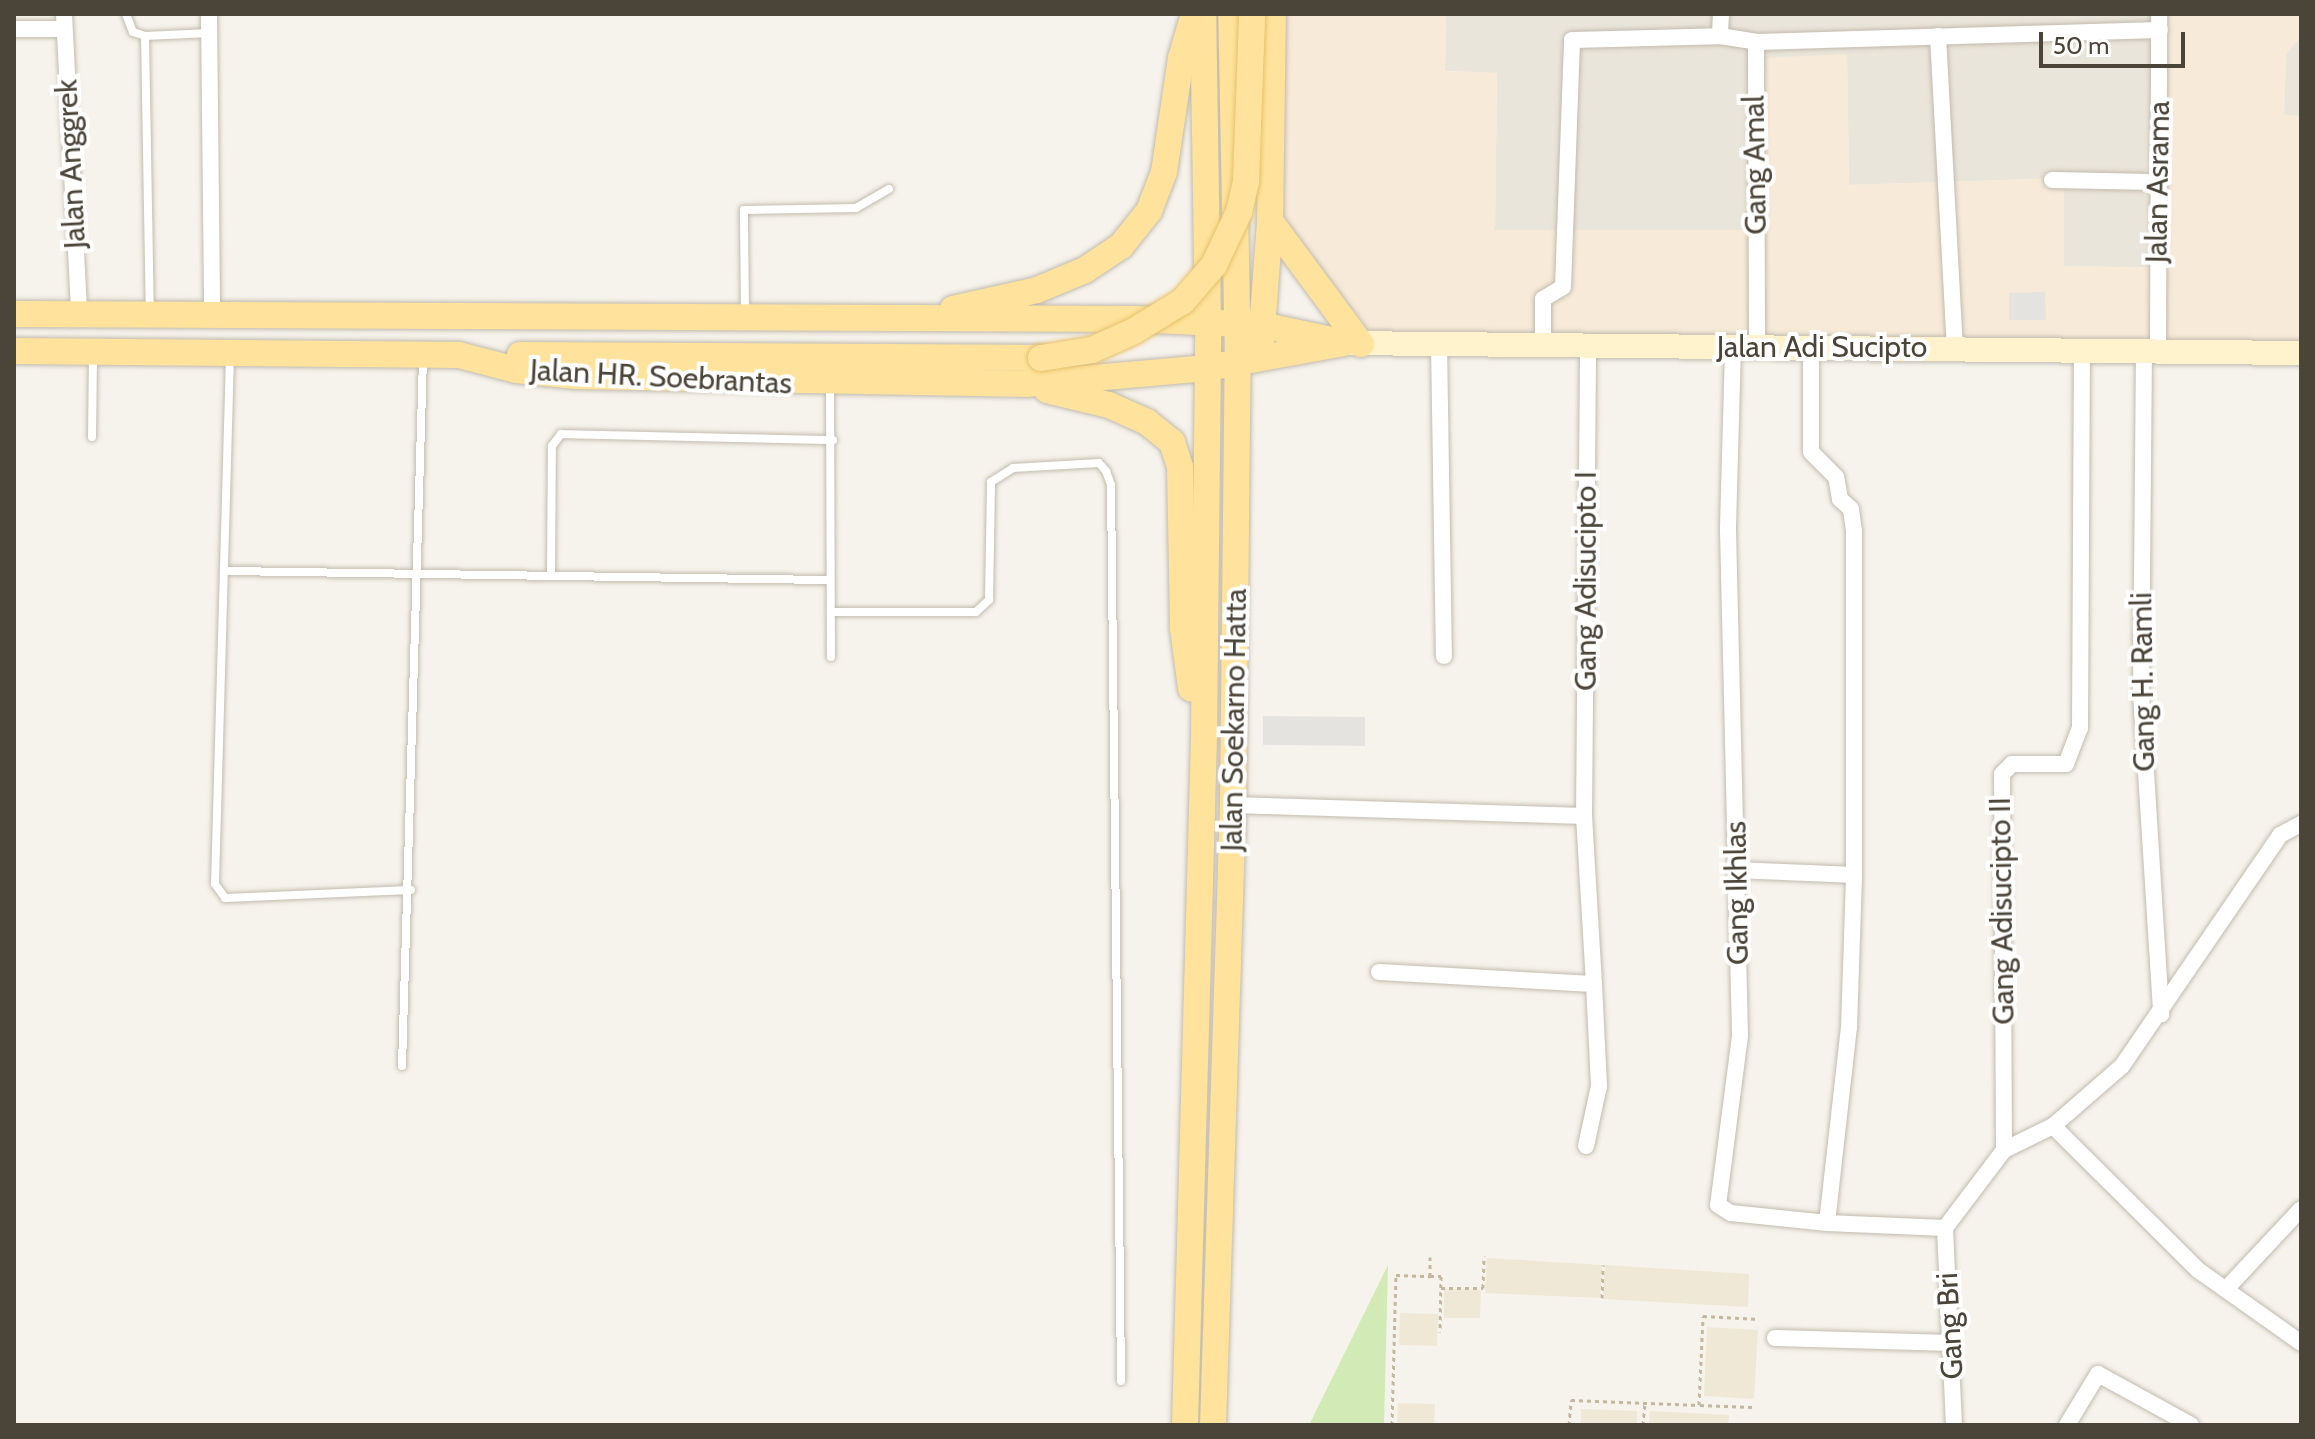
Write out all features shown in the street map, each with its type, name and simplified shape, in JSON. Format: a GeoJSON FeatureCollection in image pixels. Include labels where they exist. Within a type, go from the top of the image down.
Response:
{"type":"FeatureCollection","features":[{"type":"Feature","properties":{"kind":"main road"},"geometry":{"type":"LineString","coordinates":[[910,320],[1037,290],[1085,270],[1121,246],[1149,211],[1164,172],[1181,58],[1194,14]]}},
{"type":"Feature","properties":{"kind":"main road","name":"Jalan Soekarno Hatta"},"geometry":{"type":"LineString","coordinates":[[1185,1425],[1204,734],[1208,322],[1203,14]]}},
{"type":"Feature","properties":{"kind":"main road","name":"Jalan Soekarno Hatta"},"geometry":{"type":"LineString","coordinates":[[1213,1425],[1250,360],[1231,14]]}},
{"type":"Feature","properties":{"kind":"main road"},"geometry":{"type":"LineString","coordinates":[[459,355],[1041,358],[1092,350],[1134,331],[1183,301],[1214,265],[1239,212],[1246,181],[1252,14]]}},
{"type":"Feature","properties":{"kind":"main road"},"geometry":{"type":"LineString","coordinates":[[1249,324],[1270,221],[1273,14]]}},
{"type":"Feature","properties":{"kind":"main road"},"geometry":{"type":"LineString","coordinates":[[1270,221],[1352,344]]}},
{"type":"Feature","properties":{"kind":"main road","name":"Jalan HR. Soebrantas"},"geometry":{"type":"LineString","coordinates":[[14,314],[1249,324]]}},
{"type":"Feature","properties":{"kind":"main road","name":"Jalan Adi Sucipto"},"geometry":{"type":"LineString","coordinates":[[1249,324],[1352,344]]}},
{"type":"Feature","properties":{"kind":"main road","name":"Jalan Adi Sucipto"},"geometry":{"type":"LineString","coordinates":[[1250,360],[1352,344],[1439,343],[2301,353]]}},
{"type":"Feature","properties":{"kind":"main road","name":"Jalan HR. Soebrantas"},"geometry":{"type":"LineString","coordinates":[[14,351],[459,355],[516,370],[577,376],[830,384],[1025,384],[1207,368],[1250,360]]}},
{"type":"Feature","properties":{"kind":"main road"},"geometry":{"type":"LineString","coordinates":[[1025,384],[1109,405],[1147,422],[1172,442],[1180,467],[1183,628],[1204,734]]}},
{"type":"Feature","properties":{"kind":"main road"},"geometry":{"type":"LineString","coordinates":[[1187,1357],[1215,1356]]}},
{"type":"Feature","properties":{"kind":"street"},"geometry":{"type":"LineString","coordinates":[[209,14],[212,316]]}},
{"type":"Feature","properties":{"kind":"street"},"geometry":{"type":"LineString","coordinates":[[1720,36],[1721,14]]}},
{"type":"Feature","properties":{"kind":"street"},"geometry":{"type":"LineString","coordinates":[[14,29],[64,21]]}},
{"type":"Feature","properties":{"kind":"street","name":"Jalan Anggrek"},"geometry":{"type":"LineString","coordinates":[[64,21],[79,314]]}},
{"type":"Feature","properties":{"kind":"street"},"geometry":{"type":"LineString","coordinates":[[1543,343],[1543,299],[1563,287],[1572,40],[1720,36],[1756,42],[1938,36],[2160,22]]}},
{"type":"Feature","properties":{"kind":"street","name":"Jalan Asrama"},"geometry":{"type":"LineString","coordinates":[[2151,350],[2160,22]]}},
{"type":"Feature","properties":{"kind":"street"},"geometry":{"type":"LineString","coordinates":[[1938,36],[1955,347]]}},
{"type":"Feature","properties":{"kind":"street","name":"Gang Amal"},"geometry":{"type":"LineString","coordinates":[[1745,348],[1756,42]]}},
{"type":"Feature","properties":{"kind":"street"},"geometry":{"type":"LineString","coordinates":[[2052,180],[2155,182]]}},
{"type":"Feature","properties":{"kind":"street"},"geometry":{"type":"LineString","coordinates":[[1439,343],[1444,656]]}},
{"type":"Feature","properties":{"kind":"street","name":"Gang Adisucipto I"},"geometry":{"type":"LineString","coordinates":[[1586,1146],[1599,1086],[1584,816],[1588,345]]}},
{"type":"Feature","properties":{"kind":"street","name":"Gang Ikhlas"},"geometry":{"type":"LineString","coordinates":[[1745,348],[1728,530],[1740,1036],[1718,1205],[1731,1213],[1827,1223],[1945,1228]]}},
{"type":"Feature","properties":{"kind":"street"},"geometry":{"type":"LineString","coordinates":[[1811,348],[1811,452],[1836,477],[1840,499],[1851,509],[1854,531],[1854,875],[1849,1028],[1827,1223]]}},
{"type":"Feature","properties":{"kind":"street","name":"Gang Adisucipto II"},"geometry":{"type":"LineString","coordinates":[[2004,1150],[2000,785],[2004,769],[2012,764],[2066,764],[2080,728],[2082,349]]}},
{"type":"Feature","properties":{"kind":"street","name":"Gang H. Ramli"},"geometry":{"type":"LineString","coordinates":[[2151,350],[2141,693],[2161,1014]]}},
{"type":"Feature","properties":{"kind":"street"},"geometry":{"type":"LineString","coordinates":[[1233,805],[1584,816]]}},
{"type":"Feature","properties":{"kind":"street"},"geometry":{"type":"LineString","coordinates":[[1945,1228],[2004,1150],[2053,1126],[2101,1089],[2161,1014],[2280,835],[2301,824]]}},
{"type":"Feature","properties":{"kind":"street"},"geometry":{"type":"LineString","coordinates":[[1737,870],[1854,875]]}},
{"type":"Feature","properties":{"kind":"street"},"geometry":{"type":"LineString","coordinates":[[1379,972],[1594,984]]}},
{"type":"Feature","properties":{"kind":"street"},"geometry":{"type":"LineString","coordinates":[[2053,1126],[2192,1265],[2301,1343]]}},
{"type":"Feature","properties":{"kind":"street"},"geometry":{"type":"LineString","coordinates":[[2227,1288],[2301,1209]]}},
{"type":"Feature","properties":{"kind":"street","name":"Gang Bri"},"geometry":{"type":"LineString","coordinates":[[1945,1228],[1954,1425]]}},
{"type":"Feature","properties":{"kind":"street"},"geometry":{"type":"LineString","coordinates":[[1775,1338],[1952,1343]]}},
{"type":"Feature","properties":{"kind":"street"},"geometry":{"type":"LineString","coordinates":[[2067,1425],[2098,1374],[2191,1425]]}},
{"type":"Feature","properties":{"kind":"lane"},"geometry":{"type":"LineString","coordinates":[[126,14],[133,32],[145,36],[210,33]]}},
{"type":"Feature","properties":{"kind":"lane"},"geometry":{"type":"LineString","coordinates":[[145,36],[150,315]]}},
{"type":"Feature","properties":{"kind":"lane"},"geometry":{"type":"LineString","coordinates":[[745,319],[744,210],[856,208],[889,189]]}},
{"type":"Feature","properties":{"kind":"lane"},"geometry":{"type":"LineString","coordinates":[[92,437],[93,352]]}},
{"type":"Feature","properties":{"kind":"lane"},"geometry":{"type":"LineString","coordinates":[[230,353],[227,571],[215,884],[225,898],[411,890]]}},
{"type":"Feature","properties":{"kind":"lane"},"geometry":{"type":"LineString","coordinates":[[402,1066],[411,890],[415,574],[423,355]]}},
{"type":"Feature","properties":{"kind":"lane"},"geometry":{"type":"LineString","coordinates":[[830,384],[833,440],[831,657]]}},
{"type":"Feature","properties":{"kind":"lane"},"geometry":{"type":"LineString","coordinates":[[551,575],[552,446],[561,434],[833,440]]}},
{"type":"Feature","properties":{"kind":"lane"},"geometry":{"type":"LineString","coordinates":[[831,612],[976,612],[989,600],[991,482],[1013,468],[1099,463],[1106,471],[1111,485],[1121,1381]]}},
{"type":"Feature","properties":{"kind":"lane"},"geometry":{"type":"LineString","coordinates":[[227,571],[830,580]]}},
{"type":"Feature","properties":{"kind":"path"},"geometry":{"type":"LineString","coordinates":[[1441,1288],[1483,1288],[1484,1256]]}},
{"type":"Feature","properties":{"kind":"path"},"geometry":{"type":"LineString","coordinates":[[1430,1257],[1430,1276]]}},
{"type":"Feature","properties":{"kind":"path"},"geometry":{"type":"LineString","coordinates":[[1602,1298],[1603,1265]]}},
{"type":"Feature","properties":{"kind":"path"},"geometry":{"type":"LineString","coordinates":[[1392,1425],[1396,1275],[1441,1276],[1440,1332]]}},
{"type":"Feature","properties":{"kind":"path"},"geometry":{"type":"LineString","coordinates":[[1699,1405],[1703,1316],[1759,1319]]}},
{"type":"Feature","properties":{"kind":"path"},"geometry":{"type":"LineString","coordinates":[[1569,1425],[1571,1400],[1752,1407]]}},
{"type":"Feature","properties":{"kind":"path"},"geometry":{"type":"LineString","coordinates":[[1643,1425],[1645,1403]]}},
{"type":"Feature","properties":{"kind":"shaded area"},"geometry":{"type":"Polygon","coordinates":[[[1282,14],[1446,14],[1445,71],[1497,73],[1495,230],[1762,230],[1765,58],[1847,54],[1849,185],[2064,178],[2064,266],[2164,268],[2166,14],[2301,14],[2301,36],[2286,54],[2284,115],[2301,116],[2301,344],[1376,337],[1279,221],[1282,14]]]}},
{"type":"Feature","properties":{"kind":"shaded area"},"geometry":{"type":"Polygon","coordinates":[[[1446,14],[2166,14],[2164,268],[2064,266],[2063,178],[1849,185],[1847,55],[1762,230],[1495,230],[1497,73],[1445,71],[1446,14]]]}},
{"type":"Feature","properties":{"kind":"shaded area"},"geometry":{"type":"Polygon","coordinates":[[[2301,36],[2301,116],[2284,116],[2286,54],[2301,36]]]}},
{"type":"Feature","properties":{"kind":"shaded area"},"geometry":{"type":"Polygon","coordinates":[[[2045,292],[2046,320],[2009,320],[2009,293],[2045,292]]]}},
{"type":"Feature","properties":{"kind":"shaded area"},"geometry":{"type":"Polygon","coordinates":[[[1263,716],[1365,717],[1365,746],[1263,745],[1263,716]]]}},
{"type":"Feature","properties":{"kind":"shaded area"},"geometry":{"type":"Polygon","coordinates":[[[1487,1258],[1602,1265],[1600,1298],[1485,1293],[1487,1258]]]}},
{"type":"Feature","properties":{"kind":"shaded area"},"geometry":{"type":"Polygon","coordinates":[[[1605,1265],[1749,1274],[1748,1307],[1603,1299],[1605,1265]]]}},
{"type":"Feature","properties":{"kind":"shaded area"},"geometry":{"type":"Polygon","coordinates":[[[1444,1289],[1481,1290],[1480,1318],[1444,1318],[1444,1289]]]}},
{"type":"Feature","properties":{"kind":"shaded area"},"geometry":{"type":"Polygon","coordinates":[[[1400,1313],[1438,1314],[1437,1346],[1399,1345],[1400,1313]]]}},
{"type":"Feature","properties":{"kind":"shaded area"},"geometry":{"type":"Polygon","coordinates":[[[1707,1327],[1758,1330],[1754,1399],[1704,1396],[1707,1327]]]}},
{"type":"Feature","properties":{"kind":"shaded area"},"geometry":{"type":"Polygon","coordinates":[[[1398,1403],[1435,1404],[1434,1425],[1397,1425],[1398,1403]]]}},
{"type":"Feature","properties":{"kind":"shaded area"},"geometry":{"type":"Polygon","coordinates":[[[1581,1409],[1637,1411],[1637,1425],[1581,1425],[1581,1409]]]}},
{"type":"Feature","properties":{"kind":"shaded area"},"geometry":{"type":"Polygon","coordinates":[[[1650,1411],[1729,1415],[1728,1425],[1649,1425],[1650,1411]]]}},
{"type":"Feature","properties":{"kind":"green space"},"geometry":{"type":"Polygon","coordinates":[[[1388,1265],[1384,1425],[1309,1425],[1388,1265]]]}}]}
